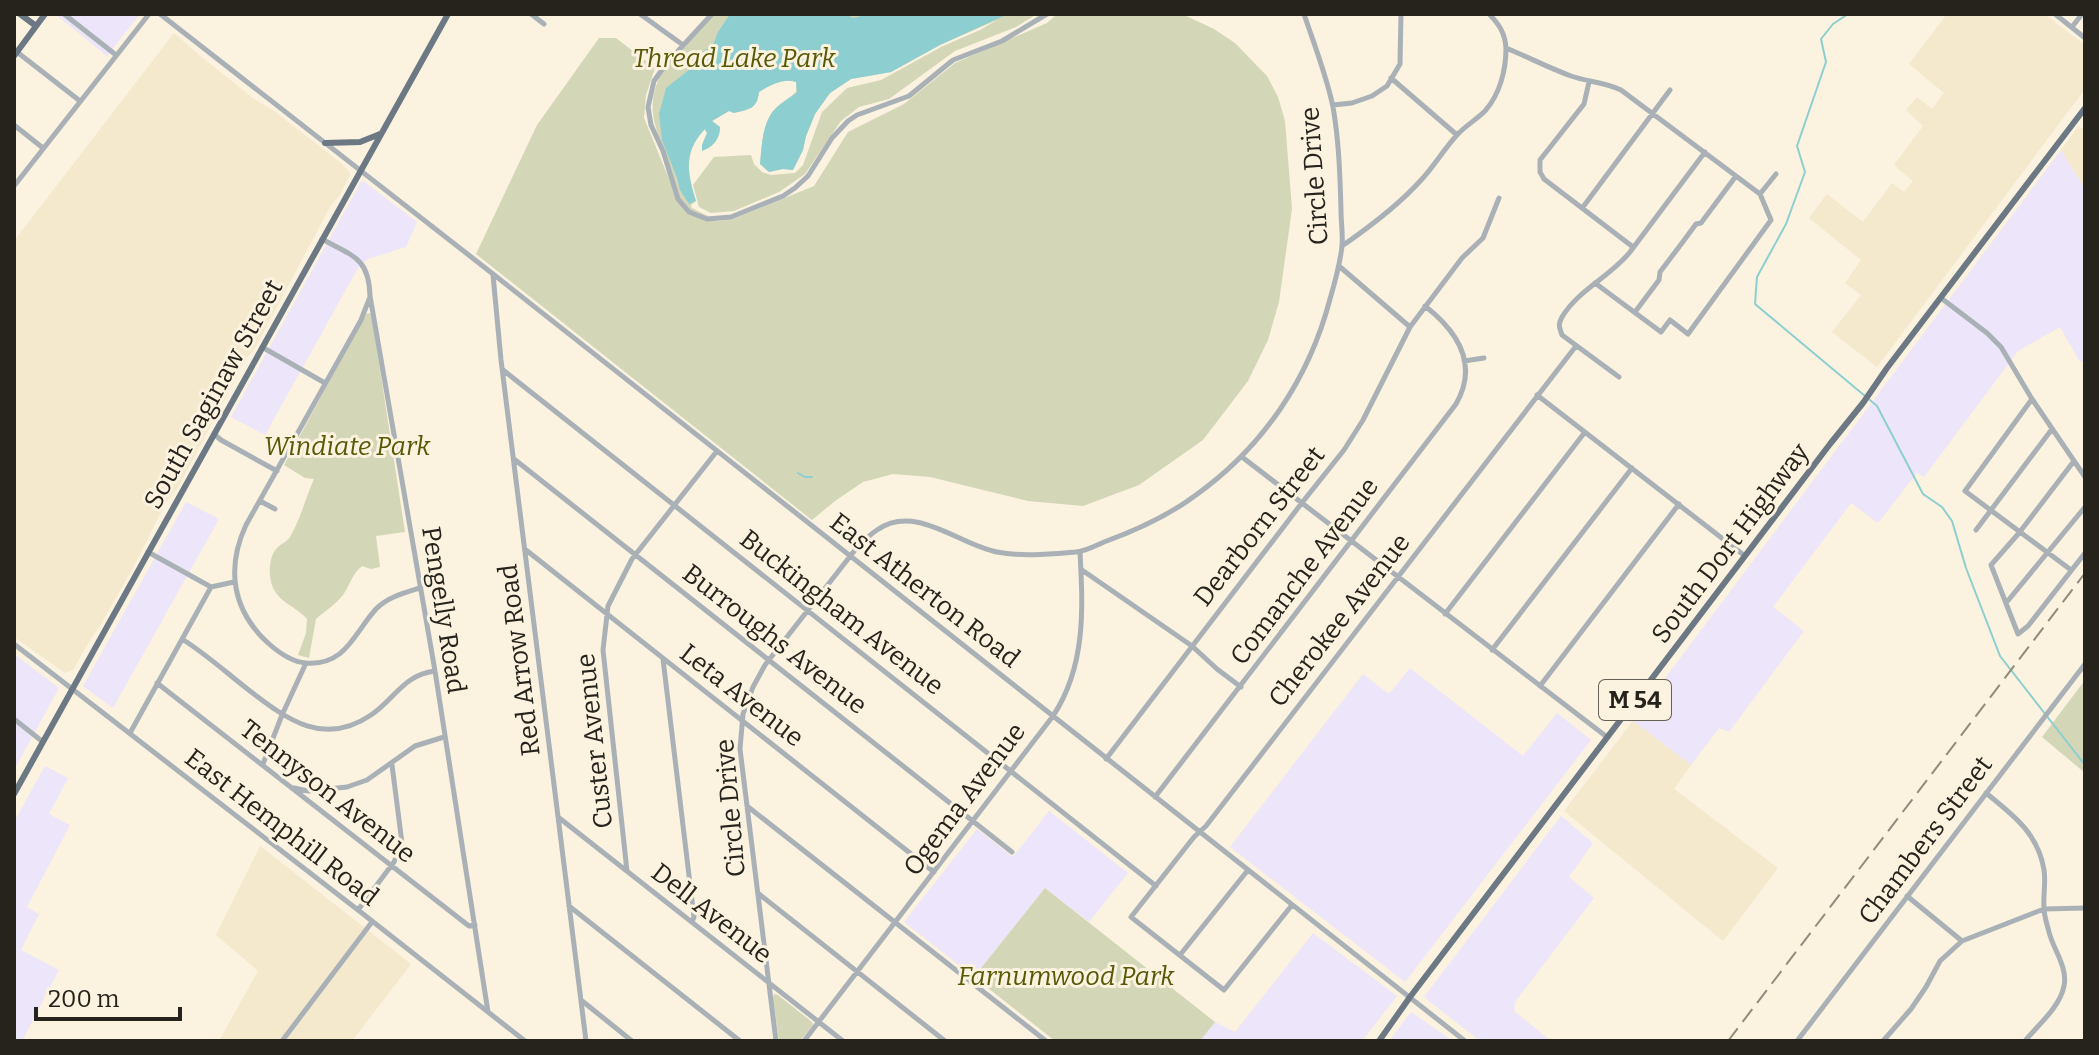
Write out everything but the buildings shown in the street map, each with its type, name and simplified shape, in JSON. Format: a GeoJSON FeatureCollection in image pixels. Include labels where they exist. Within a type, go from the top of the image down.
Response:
{"type":"FeatureCollection","features":[{"type":"Feature","properties":{"kind":"main road"},"geometry":{"type":"LineString","coordinates":[[20,14],[36,26]]}},
{"type":"Feature","properties":{"kind":"main road"},"geometry":{"type":"LineString","coordinates":[[16,54],[45,14]]}},
{"type":"Feature","properties":{"kind":"main road","name":"South Saginaw Street"},"geometry":{"type":"LineString","coordinates":[[15,792],[448,14]]}},
{"type":"Feature","properties":{"kind":"main road","name":"South Dort Highway"},"geometry":{"type":"LineString","coordinates":[[1379,1041],[2085,108]]}},
{"type":"Feature","properties":{"kind":"main road"},"geometry":{"type":"LineString","coordinates":[[325,143],[360,142],[380,134]]}},
{"type":"Feature","properties":{"kind":"street"},"geometry":{"type":"LineString","coordinates":[[64,14],[116,55]]}},
{"type":"Feature","properties":{"kind":"street"},"geometry":{"type":"LineString","coordinates":[[14,186],[149,14]]}},
{"type":"Feature","properties":{"kind":"street","name":"East Atherton Road"},"geometry":{"type":"LineString","coordinates":[[160,14],[1462,1040]]}},
{"type":"Feature","properties":{"kind":"street"},"geometry":{"type":"LineString","coordinates":[[531,14],[544,24]]}},
{"type":"Feature","properties":{"kind":"street"},"geometry":{"type":"LineString","coordinates":[[640,14],[683,45]]}},
{"type":"Feature","properties":{"kind":"street"},"geometry":{"type":"LineString","coordinates":[[712,14],[654,81],[648,107],[651,125],[683,207],[701,217],[720,219],[783,196],[795,188],[814,169],[840,128],[857,115],[909,96],[953,60],[1002,41],[1047,14]]}},
{"type":"Feature","properties":{"kind":"street","name":"Circle Drive"},"geometry":{"type":"LineString","coordinates":[[776,1041],[740,749],[742,721],[753,687],[769,659],[855,550],[877,529],[906,520],[942,530],[995,552],[1080,552],[1175,510],[1242,457],[1278,414],[1302,375],[1320,333],[1342,246],[1333,105],[1304,14]]}},
{"type":"Feature","properties":{"kind":"street"},"geometry":{"type":"LineString","coordinates":[[1333,105],[1372,96],[1387,86],[1400,64],[1401,14]]}},
{"type":"Feature","properties":{"kind":"street"},"geometry":{"type":"LineString","coordinates":[[1342,246],[1408,194],[1457,135],[1493,99],[1504,70],[1506,48],[1499,25],[1489,14]]}},
{"type":"Feature","properties":{"kind":"street"},"geometry":{"type":"LineString","coordinates":[[2055,14],[2085,38]]}},
{"type":"Feature","properties":{"kind":"street"},"geometry":{"type":"LineString","coordinates":[[2072,27],[2082,14]]}},
{"type":"Feature","properties":{"kind":"street"},"geometry":{"type":"LineString","coordinates":[[1506,48],[1571,76],[1621,90],[1760,194],[1771,220],[1688,334],[1670,320],[1661,332],[1595,283]]}},
{"type":"Feature","properties":{"kind":"street"},"geometry":{"type":"LineString","coordinates":[[16,54],[80,101]]}},
{"type":"Feature","properties":{"kind":"street"},"geometry":{"type":"LineString","coordinates":[[1391,78],[1457,135]]}},
{"type":"Feature","properties":{"kind":"street"},"geometry":{"type":"LineString","coordinates":[[1589,82],[1584,104],[1540,160],[1541,176],[1633,247]]}},
{"type":"Feature","properties":{"kind":"street"},"geometry":{"type":"LineString","coordinates":[[1583,207],[1670,90]]}},
{"type":"Feature","properties":{"kind":"street"},"geometry":{"type":"LineString","coordinates":[[14,125],[43,148]]}},
{"type":"Feature","properties":{"kind":"street"},"geometry":{"type":"LineString","coordinates":[[1619,377],[1562,335],[1560,320],[1578,296],[1614,269],[1633,247],[1705,152]]}},
{"type":"Feature","properties":{"kind":"street"},"geometry":{"type":"LineString","coordinates":[[1760,194],[1776,174]]}},
{"type":"Feature","properties":{"kind":"street"},"geometry":{"type":"LineString","coordinates":[[1635,312],[1659,280],[1660,272],[1736,176]]}},
{"type":"Feature","properties":{"kind":"street","name":"Dearborn Street"},"geometry":{"type":"LineString","coordinates":[[1106,759],[1344,450],[1363,420],[1410,327],[1462,258],[1483,238],[1499,198]]}},
{"type":"Feature","properties":{"kind":"street","name":"Pengelly Road"},"geometry":{"type":"LineString","coordinates":[[322,239],[358,258],[366,268],[370,281],[488,1012]]}},
{"type":"Feature","properties":{"kind":"street"},"geometry":{"type":"LineString","coordinates":[[1339,266],[1410,327]]}},
{"type":"Feature","properties":{"kind":"street","name":"Red Arrow Road"},"geometry":{"type":"LineString","coordinates":[[493,274],[586,1041]]}},
{"type":"Feature","properties":{"kind":"street"},"geometry":{"type":"LineString","coordinates":[[370,296],[361,320],[239,540],[234,582],[239,600],[254,628],[281,653],[306,663],[324,662],[335,657],[347,648],[387,600],[420,588]]}},
{"type":"Feature","properties":{"kind":"street"},"geometry":{"type":"LineString","coordinates":[[1941,298],[2001,347],[2085,477]]}},
{"type":"Feature","properties":{"kind":"street"},"geometry":{"type":"LineString","coordinates":[[1425,306],[1450,328],[1461,346],[1464,361],[1484,358]]}},
{"type":"Feature","properties":{"kind":"street","name":"Cherokee Avenue"},"geometry":{"type":"LineString","coordinates":[[1180,955],[1131,917],[1576,346]]}},
{"type":"Feature","properties":{"kind":"street"},"geometry":{"type":"LineString","coordinates":[[262,347],[325,383]]}},
{"type":"Feature","properties":{"kind":"street","name":"Comanche Avenue"},"geometry":{"type":"LineString","coordinates":[[1155,797],[1456,404],[1465,380],[1464,361]]}},
{"type":"Feature","properties":{"kind":"street","name":"Buckingham Avenue"},"geometry":{"type":"LineString","coordinates":[[503,370],[1156,886]]}},
{"type":"Feature","properties":{"kind":"street"},"geometry":{"type":"LineString","coordinates":[[1537,395],[1745,556]]}},
{"type":"Feature","properties":{"kind":"street"},"geometry":{"type":"LineString","coordinates":[[2032,399],[1965,491],[2071,570]]}},
{"type":"Feature","properties":{"kind":"street"},"geometry":{"type":"LineString","coordinates":[[1976,530],[2052,429]]}},
{"type":"Feature","properties":{"kind":"street"},"geometry":{"type":"LineString","coordinates":[[1445,614],[1585,432]]}},
{"type":"Feature","properties":{"kind":"street"},"geometry":{"type":"LineString","coordinates":[[214,434],[277,471]]}},
{"type":"Feature","properties":{"kind":"street","name":"Custer Avenue"},"geometry":{"type":"LineString","coordinates":[[627,871],[603,650],[607,613],[618,583],[635,554],[717,451]]}},
{"type":"Feature","properties":{"kind":"street"},"geometry":{"type":"LineString","coordinates":[[1242,457],[1607,737]]}},
{"type":"Feature","properties":{"kind":"street","name":"Burroughs Avenue"},"geometry":{"type":"LineString","coordinates":[[514,458],[1012,852]]}},
{"type":"Feature","properties":{"kind":"street"},"geometry":{"type":"LineString","coordinates":[[2074,461],[1991,565],[2018,634],[2028,626],[2085,553]]}},
{"type":"Feature","properties":{"kind":"street"},"geometry":{"type":"LineString","coordinates":[[1492,650],[1632,468]]}},
{"type":"Feature","properties":{"kind":"street"},"geometry":{"type":"LineString","coordinates":[[260,501],[275,509]]}},
{"type":"Feature","properties":{"kind":"street"},"geometry":{"type":"LineString","coordinates":[[1540,686],[1679,504]]}},
{"type":"Feature","properties":{"kind":"street"},"geometry":{"type":"LineString","coordinates":[[2006,603],[2085,507]]}},
{"type":"Feature","properties":{"kind":"street","name":"Leta Avenue"},"geometry":{"type":"LineString","coordinates":[[526,549],[934,872]]}},
{"type":"Feature","properties":{"kind":"street"},"geometry":{"type":"LineString","coordinates":[[148,552],[211,587],[234,582]]}},
{"type":"Feature","properties":{"kind":"street","name":"Ogema Avenue"},"geometry":{"type":"LineString","coordinates":[[804,1041],[1068,693],[1078,656],[1082,606],[1080,552]]}},
{"type":"Feature","properties":{"kind":"street"},"geometry":{"type":"LineString","coordinates":[[1081,569],[1192,646],[1241,687]]}},
{"type":"Feature","properties":{"kind":"street"},"geometry":{"type":"LineString","coordinates":[[130,734],[211,587]]}},
{"type":"Feature","properties":{"kind":"street"},"geometry":{"type":"LineString","coordinates":[[182,639],[282,715],[307,727],[322,730],[346,727],[370,716],[404,683],[435,671]]}},
{"type":"Feature","properties":{"kind":"street","name":"East Hemphill Road"},"geometry":{"type":"LineString","coordinates":[[14,644],[525,1041]]}},
{"type":"Feature","properties":{"kind":"street"},"geometry":{"type":"LineString","coordinates":[[663,658],[694,917],[692,922]]}},
{"type":"Feature","properties":{"kind":"street"},"geometry":{"type":"LineString","coordinates":[[263,764],[306,663]]}},
{"type":"Feature","properties":{"kind":"street","name":"Chambers Street"},"geometry":{"type":"LineString","coordinates":[[1797,1041],[2085,664]]}},
{"type":"Feature","properties":{"kind":"street","name":"Tennyson Avenue"},"geometry":{"type":"LineString","coordinates":[[157,683],[469,926],[475,925]]}},
{"type":"Feature","properties":{"kind":"street"},"geometry":{"type":"LineString","coordinates":[[14,719],[43,742]]}},
{"type":"Feature","properties":{"kind":"street"},"geometry":{"type":"LineString","coordinates":[[293,788],[308,791],[347,787],[367,780],[415,746],[444,737]]}},
{"type":"Feature","properties":{"kind":"street"},"geometry":{"type":"LineString","coordinates":[[358,910],[391,865],[402,843],[391,764]]}},
{"type":"Feature","properties":{"kind":"street"},"geometry":{"type":"LineString","coordinates":[[1986,793],[2031,833],[2045,872],[2044,909],[2050,937],[2063,969],[2064,988],[2054,1007],[2025,1041]]}},
{"type":"Feature","properties":{"kind":"street"},"geometry":{"type":"LineString","coordinates":[[746,805],[1046,1041]]}},
{"type":"Feature","properties":{"kind":"street","name":"Dell Avenue"},"geometry":{"type":"LineString","coordinates":[[558,816],[843,1041]]}},
{"type":"Feature","properties":{"kind":"street"},"geometry":{"type":"LineString","coordinates":[[1248,870],[1180,955],[1224,990],[1292,905]]}},
{"type":"Feature","properties":{"kind":"street"},"geometry":{"type":"LineString","coordinates":[[758,894],[945,1041]]}},
{"type":"Feature","properties":{"kind":"street"},"geometry":{"type":"LineString","coordinates":[[1907,896],[1962,941]]}},
{"type":"Feature","properties":{"kind":"street"},"geometry":{"type":"LineString","coordinates":[[569,905],[740,1041]]}},
{"type":"Feature","properties":{"kind":"street"},"geometry":{"type":"LineString","coordinates":[[1883,1041],[1911,1009],[1940,961],[1962,941],[2044,909],[2085,908]]}},
{"type":"Feature","properties":{"kind":"street"},"geometry":{"type":"LineString","coordinates":[[282,1041],[372,922]]}},
{"type":"Feature","properties":{"kind":"street"},"geometry":{"type":"LineString","coordinates":[[580,999],[632,1041]]}},
{"type":"Feature","properties":{"kind":"shaded area"},"geometry":{"type":"Polygon","coordinates":[[[55,14],[140,14],[107,56],[55,14]]]}},
{"type":"Feature","properties":{"kind":"shaded area"},"geometry":{"type":"Polygon","coordinates":[[[1947,14],[2044,14],[2085,45],[2085,89],[1877,367],[1832,332],[1861,295],[1845,283],[1861,260],[1809,218],[1827,194],[1863,222],[1892,183],[1904,192],[1913,181],[1894,165],[1923,126],[1906,110],[1917,97],[1932,109],[1944,93],[1909,64],[1947,14]]]}},
{"type":"Feature","properties":{"kind":"shaded area"},"geometry":{"type":"Polygon","coordinates":[[[174,33],[254,99],[341,163],[350,175],[100,626],[73,670],[65,673],[14,637],[14,241],[174,33]]]}},
{"type":"Feature","properties":{"kind":"shaded area"},"geometry":{"type":"Polygon","coordinates":[[[2079,126],[2085,131],[2085,189],[2061,150],[2079,126]]]}},
{"type":"Feature","properties":{"kind":"shaded area"},"geometry":{"type":"Polygon","coordinates":[[[2061,150],[2085,189],[2085,360],[2080,362],[2060,327],[2018,351],[1924,477],[1917,473],[1878,523],[1851,503],[1773,607],[1804,631],[1729,732],[1719,728],[1691,765],[1633,721],[2061,150]]]}},
{"type":"Feature","properties":{"kind":"shaded area"},"geometry":{"type":"Polygon","coordinates":[[[362,180],[417,222],[406,247],[368,259],[358,268],[265,435],[231,417],[362,180]]]}},
{"type":"Feature","properties":{"kind":"shaded area"},"geometry":{"type":"Polygon","coordinates":[[[186,502],[219,519],[113,708],[83,686],[186,502]]]}},
{"type":"Feature","properties":{"kind":"shaded area"},"geometry":{"type":"Polygon","coordinates":[[[14,654],[59,688],[14,770],[15,688],[14,654]]]}},
{"type":"Feature","properties":{"kind":"shaded area"},"geometry":{"type":"Polygon","coordinates":[[[1410,668],[1523,756],[1557,713],[1591,740],[1405,982],[1230,847],[1363,674],[1389,694],[1410,668]]]}},
{"type":"Feature","properties":{"kind":"shaded area"},"geometry":{"type":"Polygon","coordinates":[[[1633,721],[1691,765],[1674,789],[1778,868],[1723,941],[1564,811],[1633,721]]]}},
{"type":"Feature","properties":{"kind":"shaded area"},"geometry":{"type":"Polygon","coordinates":[[[45,766],[68,778],[49,814],[70,825],[27,907],[39,914],[21,950],[59,970],[22,1041],[14,1041],[14,822],[45,766]]]}},
{"type":"Feature","properties":{"kind":"shaded area"},"geometry":{"type":"Polygon","coordinates":[[[1049,811],[1128,873],[1089,922],[1045,888],[974,977],[904,922],[977,829],[1013,857],[1049,811]]]}},
{"type":"Feature","properties":{"kind":"shaded area"},"geometry":{"type":"Polygon","coordinates":[[[1561,816],[1593,843],[1569,877],[1594,898],[1515,1002],[1514,1011],[1551,1041],[1480,1041],[1424,997],[1561,816]]]}},
{"type":"Feature","properties":{"kind":"shaded area"},"geometry":{"type":"Polygon","coordinates":[[[260,846],[411,964],[352,1041],[219,1041],[258,971],[216,935],[260,846]]]}},
{"type":"Feature","properties":{"kind":"shaded area"},"geometry":{"type":"Polygon","coordinates":[[[1313,933],[1397,996],[1362,1041],[1200,1041],[1215,1022],[1235,1032],[1313,933]]]}},
{"type":"Feature","properties":{"kind":"shaded area"},"geometry":{"type":"Polygon","coordinates":[[[1411,1012],[1453,1041],[1389,1041],[1411,1012]]]}},
{"type":"Feature","properties":{"kind":"green space"},"geometry":{"type":"Polygon","coordinates":[[[713,14],[1037,14],[1016,27],[955,51],[889,99],[859,107],[841,121],[805,174],[779,192],[734,211],[711,213],[699,207],[693,185],[714,157],[751,155],[762,172],[771,175],[795,173],[803,165],[822,112],[847,88],[881,80],[997,20],[940,45],[891,72],[851,79],[830,93],[815,114],[793,170],[769,172],[760,164],[768,120],[776,108],[796,92],[796,82],[773,85],[759,92],[751,107],[734,113],[729,111],[712,121],[720,127],[717,139],[702,151],[707,133],[704,129],[693,146],[689,172],[696,201],[692,208],[718,221],[733,219],[814,186],[848,132],[904,104],[955,63],[1047,23],[1057,14],[1182,14],[1235,43],[1267,76],[1278,97],[1285,121],[1292,209],[1279,302],[1268,340],[1248,381],[1203,440],[1139,485],[1083,506],[1028,501],[930,477],[893,474],[863,482],[812,520],[476,254],[537,125],[599,38],[616,38],[655,68],[646,95],[644,118],[674,191],[672,174],[654,120],[655,91],[661,74],[713,14]]]}},
{"type":"Feature","properties":{"kind":"green space","name":"Windiate Park"},"geometry":{"type":"Polygon","coordinates":[[[370,313],[405,532],[376,536],[380,567],[371,569],[362,566],[340,598],[316,619],[309,658],[298,655],[306,633],[307,619],[277,595],[270,575],[273,553],[290,537],[314,479],[305,478],[284,465],[366,314],[370,313]]]}},
{"type":"Feature","properties":{"kind":"green space"},"geometry":{"type":"Polygon","coordinates":[[[2085,680],[2085,773],[2042,737],[2085,680]]]}},
{"type":"Feature","properties":{"kind":"green space","name":"Farnumwood Park"},"geometry":{"type":"Polygon","coordinates":[[[1045,888],[1215,1022],[1200,1041],[1055,1041],[974,977],[1045,888]]]}},
{"type":"Feature","properties":{"kind":"green space"},"geometry":{"type":"Polygon","coordinates":[[[774,994],[812,1022],[813,1025],[800,1041],[779,1041],[774,994]]]}},
{"type":"Feature","properties":{"kind":"water","name":"Thread Lake Park"},"geometry":{"type":"Polygon","coordinates":[[[730,14],[846,14],[853,18],[869,14],[1008,14],[940,45],[891,72],[851,79],[830,93],[815,114],[793,170],[769,172],[760,164],[768,120],[776,108],[797,92],[796,82],[782,82],[759,92],[752,107],[734,113],[729,111],[712,121],[720,127],[720,131],[709,147],[702,151],[707,133],[705,129],[693,146],[689,163],[696,201],[689,204],[680,190],[662,140],[659,114],[666,88],[695,65],[701,53],[713,45],[730,14]]]}},
{"type":"Feature","properties":{"kind":"waterway"},"geometry":{"type":"LineString","coordinates":[[1848,14],[1833,24],[1821,39],[1826,62],[1797,146],[1805,172],[1786,224],[1757,277],[1755,304],[1865,396]]}},
{"type":"Feature","properties":{"kind":"waterway"},"geometry":{"type":"LineString","coordinates":[[1870,400],[1877,406],[1923,494],[1942,507],[1952,521],[1966,568],[2000,656],[2085,765]]}},
{"type":"Feature","properties":{"kind":"waterway"},"geometry":{"type":"LineString","coordinates":[[798,473],[812,477]]}},
{"type":"Feature","properties":{"kind":"railway"},"geometry":{"type":"LineString","coordinates":[[1728,1041],[2085,573]]}}]}
